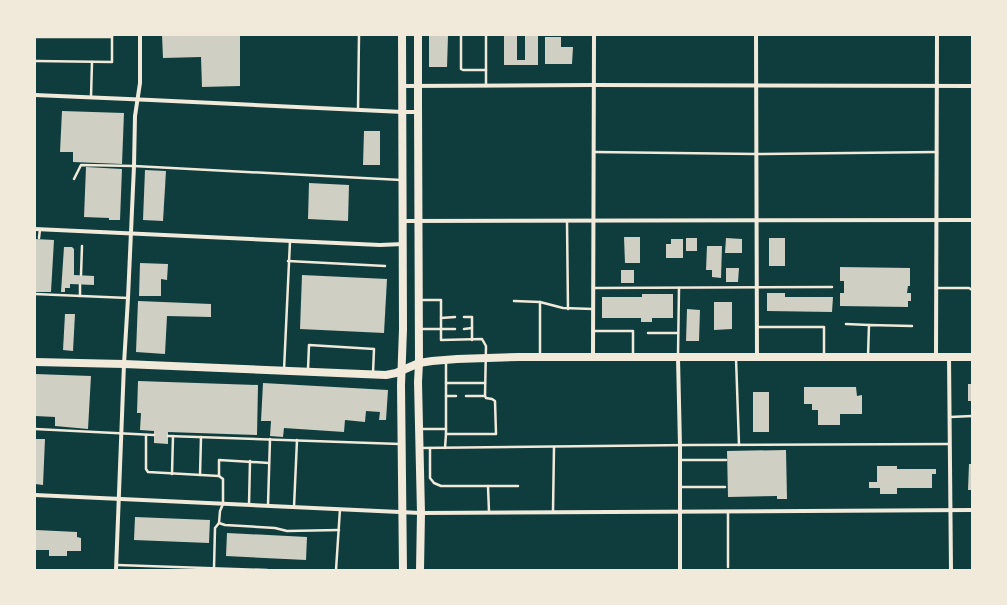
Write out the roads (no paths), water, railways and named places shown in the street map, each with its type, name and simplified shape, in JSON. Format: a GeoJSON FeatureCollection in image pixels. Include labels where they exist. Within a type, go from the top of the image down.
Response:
{"type":"FeatureCollection","features":[{"type":"Feature","properties":{"kind":"main road"},"geometry":{"type":"LineString","coordinates":[[402,35],[403,570]]}},
{"type":"Feature","properties":{"kind":"main road"},"geometry":{"type":"LineString","coordinates":[[418,35],[418,300],[421,513],[420,570]]}},
{"type":"Feature","properties":{"kind":"main road"},"geometry":{"type":"LineString","coordinates":[[35,362],[124,364],[386,375],[432,361],[486,358],[972,357]]}},
{"type":"Feature","properties":{"kind":"street"},"geometry":{"type":"LineString","coordinates":[[116,570],[135,116],[140,83],[140,35]]}},
{"type":"Feature","properties":{"kind":"street"},"geometry":{"type":"LineString","coordinates":[[593,358],[594,35]]}},
{"type":"Feature","properties":{"kind":"street"},"geometry":{"type":"LineString","coordinates":[[756,35],[757,357]]}},
{"type":"Feature","properties":{"kind":"street"},"geometry":{"type":"LineString","coordinates":[[936,357],[937,35]]}},
{"type":"Feature","properties":{"kind":"street"},"geometry":{"type":"LineString","coordinates":[[402,86],[972,86]]}},
{"type":"Feature","properties":{"kind":"street"},"geometry":{"type":"LineString","coordinates":[[35,95],[418,112]]}},
{"type":"Feature","properties":{"kind":"street"},"geometry":{"type":"LineString","coordinates":[[403,221],[972,220]]}},
{"type":"Feature","properties":{"kind":"street"},"geometry":{"type":"LineString","coordinates":[[37,229],[403,244]]}},
{"type":"Feature","properties":{"kind":"street"},"geometry":{"type":"LineString","coordinates":[[949,357],[951,570]]}},
{"type":"Feature","properties":{"kind":"street"},"geometry":{"type":"LineString","coordinates":[[678,358],[680,570]]}},
{"type":"Feature","properties":{"kind":"street"},"geometry":{"type":"LineString","coordinates":[[35,496],[421,513],[972,510]]}},
{"type":"Feature","properties":{"kind":"lane"},"geometry":{"type":"LineString","coordinates":[[358,110],[359,35]]}},
{"type":"Feature","properties":{"kind":"lane"},"geometry":{"type":"LineString","coordinates":[[461,35],[461,69],[486,70]]}},
{"type":"Feature","properties":{"kind":"lane"},"geometry":{"type":"LineString","coordinates":[[486,35],[486,86]]}},
{"type":"Feature","properties":{"kind":"lane"},"geometry":{"type":"LineString","coordinates":[[35,37],[112,36],[112,62],[35,61]]}},
{"type":"Feature","properties":{"kind":"lane"},"geometry":{"type":"LineString","coordinates":[[91,97],[92,62]]}},
{"type":"Feature","properties":{"kind":"lane"},"geometry":{"type":"LineString","coordinates":[[594,152],[756,154],[937,152]]}},
{"type":"Feature","properties":{"kind":"lane"},"geometry":{"type":"LineString","coordinates":[[74,179],[81,165],[134,166],[403,180]]}},
{"type":"Feature","properties":{"kind":"lane"},"geometry":{"type":"LineString","coordinates":[[567,221],[568,309]]}},
{"type":"Feature","properties":{"kind":"lane"},"geometry":{"type":"LineString","coordinates":[[37,229],[39,238]]}},
{"type":"Feature","properties":{"kind":"lane"},"geometry":{"type":"LineString","coordinates":[[284,370],[290,240]]}},
{"type":"Feature","properties":{"kind":"lane"},"geometry":{"type":"LineString","coordinates":[[81,275],[82,246]]}},
{"type":"Feature","properties":{"kind":"lane"},"geometry":{"type":"LineString","coordinates":[[288,261],[385,266]]}},
{"type":"Feature","properties":{"kind":"lane"},"geometry":{"type":"LineString","coordinates":[[80,284],[80,296]]}},
{"type":"Feature","properties":{"kind":"lane"},"geometry":{"type":"LineString","coordinates":[[593,288],[832,288]]}},
{"type":"Feature","properties":{"kind":"lane"},"geometry":{"type":"LineString","coordinates":[[678,358],[679,288]]}},
{"type":"Feature","properties":{"kind":"lane"},"geometry":{"type":"LineString","coordinates":[[936,288],[969,288],[972,290]]}},
{"type":"Feature","properties":{"kind":"lane"},"geometry":{"type":"LineString","coordinates":[[35,294],[128,298]]}},
{"type":"Feature","properties":{"kind":"lane"},"geometry":{"type":"LineString","coordinates":[[418,300],[441,300],[441,340],[482,339],[486,346],[485,396]]}},
{"type":"Feature","properties":{"kind":"lane"},"geometry":{"type":"LineString","coordinates":[[514,302],[540,302],[568,309],[593,309]]}},
{"type":"Feature","properties":{"kind":"lane"},"geometry":{"type":"LineString","coordinates":[[540,302],[540,358]]}},
{"type":"Feature","properties":{"kind":"lane"},"geometry":{"type":"LineString","coordinates":[[441,318],[455,317]]}},
{"type":"Feature","properties":{"kind":"lane"},"geometry":{"type":"LineString","coordinates":[[464,317],[472,317],[472,340]]}},
{"type":"Feature","properties":{"kind":"lane"},"geometry":{"type":"LineString","coordinates":[[846,324],[912,326]]}},
{"type":"Feature","properties":{"kind":"lane"},"geometry":{"type":"LineString","coordinates":[[868,357],[869,325]]}},
{"type":"Feature","properties":{"kind":"lane"},"geometry":{"type":"LineString","coordinates":[[757,327],[824,327],[824,357]]}},
{"type":"Feature","properties":{"kind":"lane"},"geometry":{"type":"LineString","coordinates":[[419,329],[455,328]]}},
{"type":"Feature","properties":{"kind":"lane"},"geometry":{"type":"LineString","coordinates":[[464,328],[472,328]]}},
{"type":"Feature","properties":{"kind":"lane"},"geometry":{"type":"LineString","coordinates":[[593,331],[633,331],[633,358]]}},
{"type":"Feature","properties":{"kind":"lane"},"geometry":{"type":"LineString","coordinates":[[648,333],[678,333]]}},
{"type":"Feature","properties":{"kind":"lane"},"geometry":{"type":"LineString","coordinates":[[308,372],[309,346],[374,349],[373,375]]}},
{"type":"Feature","properties":{"kind":"lane"},"geometry":{"type":"LineString","coordinates":[[736,357],[739,445]]}},
{"type":"Feature","properties":{"kind":"lane"},"geometry":{"type":"LineString","coordinates":[[445,448],[446,360]]}},
{"type":"Feature","properties":{"kind":"lane"},"geometry":{"type":"LineString","coordinates":[[446,383],[485,383]]}},
{"type":"Feature","properties":{"kind":"lane"},"geometry":{"type":"LineString","coordinates":[[446,396],[456,396]]}},
{"type":"Feature","properties":{"kind":"lane"},"geometry":{"type":"LineString","coordinates":[[446,434],[496,434],[495,401],[486,398],[485,396],[466,396]]}},
{"type":"Feature","properties":{"kind":"lane"},"geometry":{"type":"LineString","coordinates":[[950,417],[972,416]]}},
{"type":"Feature","properties":{"kind":"lane"},"geometry":{"type":"LineString","coordinates":[[419,429],[446,429]]}},
{"type":"Feature","properties":{"kind":"lane"},"geometry":{"type":"LineString","coordinates":[[35,430],[154,435]]}},
{"type":"Feature","properties":{"kind":"lane"},"geometry":{"type":"LineString","coordinates":[[146,435],[146,469],[148,472],[219,476],[223,479],[223,504],[220,511],[219,524],[215,528],[214,568]]}},
{"type":"Feature","properties":{"kind":"lane"},"geometry":{"type":"LineString","coordinates":[[168,436],[402,444]]}},
{"type":"Feature","properties":{"kind":"lane"},"geometry":{"type":"LineString","coordinates":[[172,474],[173,436]]}},
{"type":"Feature","properties":{"kind":"lane"},"geometry":{"type":"LineString","coordinates":[[200,475],[201,437]]}},
{"type":"Feature","properties":{"kind":"lane"},"geometry":{"type":"LineString","coordinates":[[268,506],[270,439]]}},
{"type":"Feature","properties":{"kind":"lane"},"geometry":{"type":"LineString","coordinates":[[294,507],[297,440]]}},
{"type":"Feature","properties":{"kind":"lane"},"geometry":{"type":"LineString","coordinates":[[419,448],[950,444]]}},
{"type":"Feature","properties":{"kind":"lane"},"geometry":{"type":"LineString","coordinates":[[553,512],[554,447]]}},
{"type":"Feature","properties":{"kind":"lane"},"geometry":{"type":"LineString","coordinates":[[430,448],[430,478],[434,483],[441,486],[518,486]]}},
{"type":"Feature","properties":{"kind":"lane"},"geometry":{"type":"LineString","coordinates":[[219,476],[220,460],[269,462]]}},
{"type":"Feature","properties":{"kind":"lane"},"geometry":{"type":"LineString","coordinates":[[680,460],[726,460]]}},
{"type":"Feature","properties":{"kind":"lane"},"geometry":{"type":"LineString","coordinates":[[249,505],[250,462]]}},
{"type":"Feature","properties":{"kind":"lane"},"geometry":{"type":"LineString","coordinates":[[420,466],[430,466]]}},
{"type":"Feature","properties":{"kind":"lane"},"geometry":{"type":"LineString","coordinates":[[488,486],[489,512]]}},
{"type":"Feature","properties":{"kind":"lane"},"geometry":{"type":"LineString","coordinates":[[680,487],[725,487]]}},
{"type":"Feature","properties":{"kind":"lane"},"geometry":{"type":"LineString","coordinates":[[336,570],[340,509]]}},
{"type":"Feature","properties":{"kind":"lane"},"geometry":{"type":"LineString","coordinates":[[728,511],[728,567]]}},
{"type":"Feature","properties":{"kind":"lane"},"geometry":{"type":"LineString","coordinates":[[219,524],[275,528],[287,531],[338,530]]}},
{"type":"Feature","properties":{"kind":"lane"},"geometry":{"type":"LineString","coordinates":[[117,565],[267,570]]}}]}
